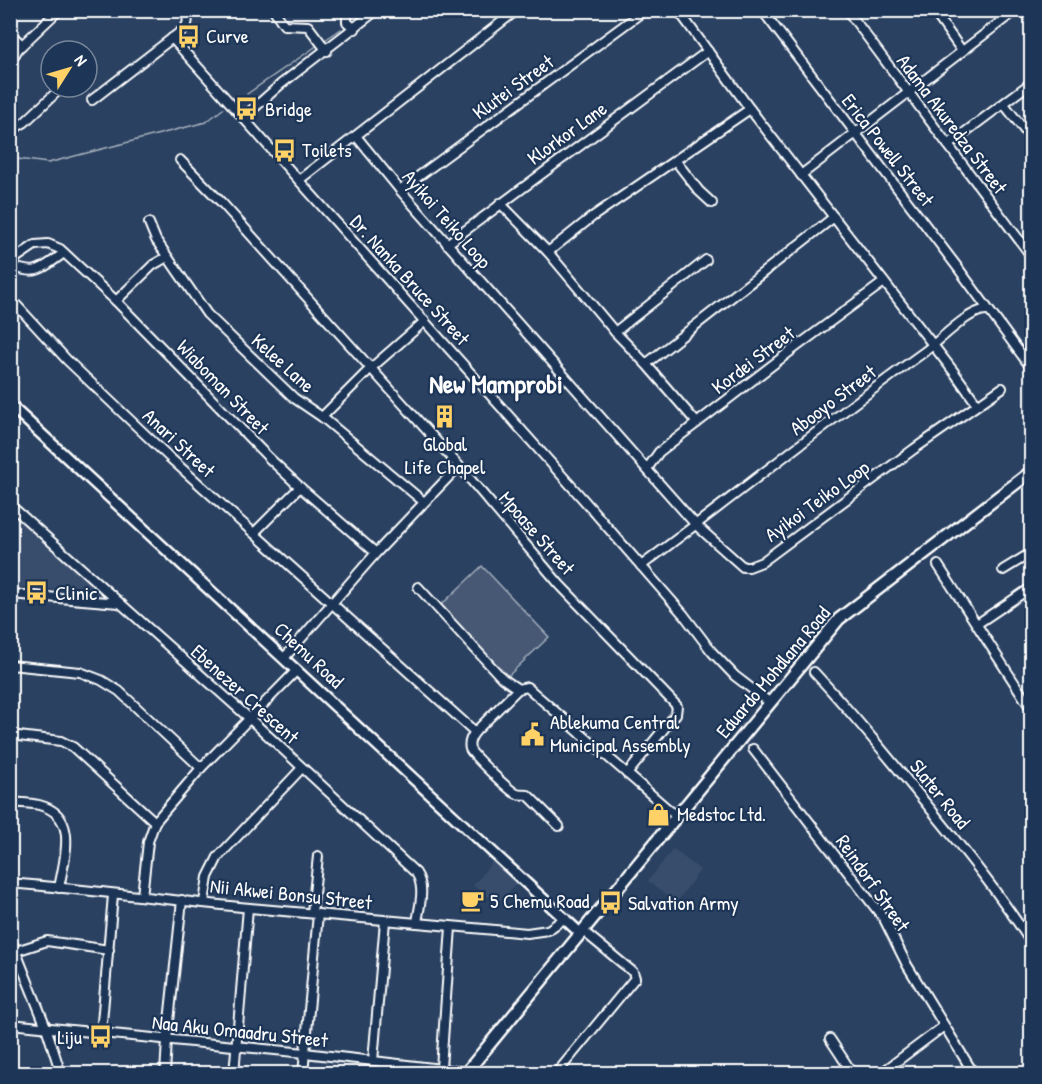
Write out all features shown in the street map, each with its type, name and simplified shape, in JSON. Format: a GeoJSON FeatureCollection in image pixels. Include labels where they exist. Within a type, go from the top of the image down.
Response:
{"type":"FeatureCollection","features":[{"type":"Feature","properties":{"kind":"main road","name":"Eduardo Mohdlana Road"},"geometry":{"type":"LineString","coordinates":[[466,1073],[741,740],[769,702],[847,612],[1032,471]]}},
{"type":"Feature","properties":{"kind":"street"},"geometry":{"type":"LineString","coordinates":[[10,63],[22,45],[59,10]]}},
{"type":"Feature","properties":{"kind":"street"},"geometry":{"type":"LineString","coordinates":[[92,100],[188,24],[183,10]]}},
{"type":"Feature","properties":{"kind":"street"},"geometry":{"type":"LineString","coordinates":[[274,10],[284,25],[308,26],[327,51]]}},
{"type":"Feature","properties":{"kind":"street"},"geometry":{"type":"LineString","coordinates":[[347,10],[347,22],[355,29]]}},
{"type":"Feature","properties":{"kind":"street"},"geometry":{"type":"LineString","coordinates":[[243,118],[281,84],[327,51],[377,10]]}},
{"type":"Feature","properties":{"kind":"street"},"geometry":{"type":"LineString","coordinates":[[299,180],[517,10]]}},
{"type":"Feature","properties":{"kind":"street","name":"Klutei Street"},"geometry":{"type":"LineString","coordinates":[[400,190],[645,10]]}},
{"type":"Feature","properties":{"kind":"street"},"geometry":{"type":"LineString","coordinates":[[678,10],[750,109],[934,345],[977,404]]}},
{"type":"Feature","properties":{"kind":"street","name":"Erica Powell Street"},"geometry":{"type":"LineString","coordinates":[[762,10],[987,310]]}},
{"type":"Feature","properties":{"kind":"street","name":"Adama Akuredza Street"},"geometry":{"type":"LineString","coordinates":[[847,10],[1032,257]]}},
{"type":"Feature","properties":{"kind":"street"},"geometry":{"type":"LineString","coordinates":[[933,10],[962,51]]}},
{"type":"Feature","properties":{"kind":"street"},"geometry":{"type":"LineString","coordinates":[[801,175],[1016,10]]}},
{"type":"Feature","properties":{"kind":"street"},"geometry":{"type":"LineString","coordinates":[[10,33],[22,45]]}},
{"type":"Feature","properties":{"kind":"street","name":"Dr. Nanka Bruce Street"},"geometry":{"type":"LineString","coordinates":[[172,38],[641,566],[721,661],[769,702]]}},
{"type":"Feature","properties":{"kind":"street","name":"Klorkor Lane"},"geometry":{"type":"LineString","coordinates":[[447,244],[708,51]]}},
{"type":"Feature","properties":{"kind":"street"},"geometry":{"type":"LineString","coordinates":[[948,145],[1032,82]]}},
{"type":"Feature","properties":{"kind":"street"},"geometry":{"type":"LineString","coordinates":[[10,131],[25,122],[49,99]]}},
{"type":"Feature","properties":{"kind":"street"},"geometry":{"type":"LineString","coordinates":[[1004,104],[1032,140]]}},
{"type":"Feature","properties":{"kind":"street"},"geometry":{"type":"LineString","coordinates":[[548,252],[592,217],[750,109]]}},
{"type":"Feature","properties":{"kind":"street","name":"Ayikoi Teiko Loop"},"geometry":{"type":"LineString","coordinates":[[356,136],[447,244],[696,525],[743,567],[762,562],[1002,388]]}},
{"type":"Feature","properties":{"kind":"street","name":"Mpoase Street"},"geometry":{"type":"LineString","coordinates":[[180,160],[222,203],[459,466],[560,585],[677,706],[676,714],[627,774]]}},
{"type":"Feature","properties":{"kind":"street"},"geometry":{"type":"LineString","coordinates":[[675,160],[699,191],[712,203]]}},
{"type":"Feature","properties":{"kind":"street"},"geometry":{"type":"LineString","coordinates":[[500,203],[548,252],[615,332],[697,423]]}},
{"type":"Feature","properties":{"kind":"street"},"geometry":{"type":"LineString","coordinates":[[646,364],[834,217]]}},
{"type":"Feature","properties":{"kind":"street","name":"Kelee Lane"},"geometry":{"type":"LineString","coordinates":[[149,223],[156,240],[207,314],[294,398],[322,417],[424,502]]}},
{"type":"Feature","properties":{"kind":"street","name":"Wiaboman Street"},"geometry":{"type":"LineString","coordinates":[[10,264],[35,245],[48,244],[57,247],[116,301],[300,488],[376,553]]}},
{"type":"Feature","properties":{"kind":"street"},"geometry":{"type":"LineString","coordinates":[[10,264],[26,272],[33,271],[42,268],[64,253]]}},
{"type":"Feature","properties":{"kind":"street"},"geometry":{"type":"LineString","coordinates":[[116,301],[153,265],[167,257]]}},
{"type":"Feature","properties":{"kind":"street"},"geometry":{"type":"LineString","coordinates":[[615,332],[706,260]]}},
{"type":"Feature","properties":{"kind":"street","name":"Kordei Street"},"geometry":{"type":"LineString","coordinates":[[647,469],[659,452],[884,282]]}},
{"type":"Feature","properties":{"kind":"street","name":"Anari Street"},"geometry":{"type":"LineString","coordinates":[[10,298],[92,384],[475,732]]}},
{"type":"Feature","properties":{"kind":"street"},"geometry":{"type":"LineString","coordinates":[[987,310],[1032,369]]}},
{"type":"Feature","properties":{"kind":"street","name":"Abooyo Street"},"geometry":{"type":"LineString","coordinates":[[641,566],[973,314],[987,310]]}},
{"type":"Feature","properties":{"kind":"street"},"geometry":{"type":"LineString","coordinates":[[322,417],[370,369],[425,321]]}},
{"type":"Feature","properties":{"kind":"street","name":"Chemu Road"},"geometry":{"type":"LineString","coordinates":[[12,408],[285,657],[499,860],[582,932]]}},
{"type":"Feature","properties":{"kind":"street"},"geometry":{"type":"LineString","coordinates":[[285,657],[376,553],[459,466]]}},
{"type":"Feature","properties":{"kind":"street"},"geometry":{"type":"LineString","coordinates":[[254,533],[300,488]]}},
{"type":"Feature","properties":{"kind":"street","name":"Ebenezer Crescent"},"geometry":{"type":"LineString","coordinates":[[10,507],[17,510],[118,603],[249,718],[416,873],[422,887],[417,923]]}},
{"type":"Feature","properties":{"kind":"street"},"geometry":{"type":"LineString","coordinates":[[1003,570],[1026,556],[1032,560]]}},
{"type":"Feature","properties":{"kind":"street"},"geometry":{"type":"LineString","coordinates":[[938,566],[1032,710]]}},
{"type":"Feature","properties":{"kind":"street"},"geometry":{"type":"LineString","coordinates":[[418,587],[502,678],[518,689]]}},
{"type":"Feature","properties":{"kind":"street"},"geometry":{"type":"LineString","coordinates":[[977,624],[1032,587]]}},
{"type":"Feature","properties":{"kind":"street"},"geometry":{"type":"LineString","coordinates":[[10,594],[118,603]]}},
{"type":"Feature","properties":{"kind":"street"},"geometry":{"type":"LineString","coordinates":[[10,665],[80,672],[101,680],[119,692],[201,768]]}},
{"type":"Feature","properties":{"kind":"street"},"geometry":{"type":"LineString","coordinates":[[142,896],[148,842],[155,822],[201,768],[297,670]]}},
{"type":"Feature","properties":{"kind":"street","name":"Slater Road"},"geometry":{"type":"LineString","coordinates":[[814,672],[878,743],[1000,894],[1032,944]]}},
{"type":"Feature","properties":{"kind":"street"},"geometry":{"type":"LineString","coordinates":[[559,825],[528,795],[514,793],[470,749],[469,740],[475,732],[518,689],[526,687],[676,816]]}},
{"type":"Feature","properties":{"kind":"street"},"geometry":{"type":"LineString","coordinates":[[10,735],[60,741],[73,747],[155,822]]}},
{"type":"Feature","properties":{"kind":"street","name":"Reindorf Street"},"geometry":{"type":"LineString","coordinates":[[753,749],[884,919],[907,965],[974,1074]]}},
{"type":"Feature","properties":{"kind":"street"},"geometry":{"type":"LineString","coordinates":[[204,902],[208,877],[218,857],[302,768]]}},
{"type":"Feature","properties":{"kind":"street"},"geometry":{"type":"LineString","coordinates":[[10,802],[40,805],[60,819],[66,829],[68,839],[59,888]]}},
{"type":"Feature","properties":{"kind":"street"},"geometry":{"type":"LineString","coordinates":[[303,1074],[318,856]]}},
{"type":"Feature","properties":{"kind":"street","name":"Nii Akwei Bonsu Street"},"geometry":{"type":"LineString","coordinates":[[10,883],[385,921],[537,933],[548,930],[565,918]]}},
{"type":"Feature","properties":{"kind":"street"},"geometry":{"type":"LineString","coordinates":[[101,1034],[113,895]]}},
{"type":"Feature","properties":{"kind":"street"},"geometry":{"type":"LineString","coordinates":[[165,1074],[182,900]]}},
{"type":"Feature","properties":{"kind":"street"},"geometry":{"type":"LineString","coordinates":[[234,1074],[248,908]]}},
{"type":"Feature","properties":{"kind":"street"},"geometry":{"type":"LineString","coordinates":[[373,1061],[385,921]]}},
{"type":"Feature","properties":{"kind":"street"},"geometry":{"type":"LineString","coordinates":[[441,1068],[451,927]]}},
{"type":"Feature","properties":{"kind":"street"},"geometry":{"type":"LineString","coordinates":[[556,1074],[635,978],[633,972],[582,932]]}},
{"type":"Feature","properties":{"kind":"street"},"geometry":{"type":"LineString","coordinates":[[10,936],[46,1027],[61,1074]]}},
{"type":"Feature","properties":{"kind":"street"},"geometry":{"type":"LineString","coordinates":[[16,951],[47,941],[109,950]]}},
{"type":"Feature","properties":{"kind":"street","name":"Naa Aku Omaadru Street"},"geometry":{"type":"LineString","coordinates":[[10,1024],[305,1053],[441,1068],[466,1073]]}},
{"type":"Feature","properties":{"kind":"street"},"geometry":{"type":"LineString","coordinates":[[880,1074],[945,1026]]}},
{"type":"Feature","properties":{"kind":"street"},"geometry":{"type":"LineString","coordinates":[[830,1039],[853,1074]]}},
{"type":"Feature","properties":{"kind":"shaded area"},"geometry":{"type":"Polygon","coordinates":[[[13,512],[103,593],[11,586],[10,513],[13,512]]]}},
{"type":"Feature","properties":{"kind":"shaded area"},"geometry":{"type":"Polygon","coordinates":[[[482,566],[549,637],[506,678],[439,607],[482,566]]]}},
{"type":"Feature","properties":{"kind":"shaded area"},"geometry":{"type":"Polygon","coordinates":[[[673,849],[700,870],[676,903],[648,881],[673,849]]]}},
{"type":"Feature","properties":{"kind":"shaded area"},"geometry":{"type":"Polygon","coordinates":[[[493,861],[518,882],[499,902],[473,886],[493,861]]]}},
{"type":"Feature","properties":{"kind":"waterway"},"geometry":{"type":"LineString","coordinates":[[365,13],[368,10]]}},
{"type":"Feature","properties":{"kind":"waterway"},"geometry":{"type":"LineString","coordinates":[[322,42],[341,29]]}},
{"type":"Feature","properties":{"kind":"waterway"},"geometry":{"type":"LineString","coordinates":[[247,94],[318,45]]}},
{"type":"Feature","properties":{"kind":"waterway"},"geometry":{"type":"LineString","coordinates":[[10,158],[48,163],[206,122],[223,109]]}},
{"type":"Feature","properties":{"kind":"place","name":"Curve"},"geometry":{"type":"Point","coordinates":[188,36]}},
{"type":"Feature","properties":{"kind":"place","name":"Bridge"},"geometry":{"type":"Point","coordinates":[247,109]}},
{"type":"Feature","properties":{"kind":"place","name":"Toilets"},"geometry":{"type":"Point","coordinates":[284,150]}},
{"type":"Feature","properties":{"kind":"place","name":"Global Life Chapel"},"geometry":{"type":"Point","coordinates":[445,417]}},
{"type":"Feature","properties":{"kind":"place","name":"Clinic"},"geometry":{"type":"Point","coordinates":[37,593]}},
{"type":"Feature","properties":{"kind":"place","name":"Ablekuma Central Municipal Assembly"},"geometry":{"type":"Point","coordinates":[532,734]}},
{"type":"Feature","properties":{"kind":"place","name":"Medstoc Ltd."},"geometry":{"type":"Point","coordinates":[659,814]}},
{"type":"Feature","properties":{"kind":"place","name":"5 Chemu Road"},"geometry":{"type":"Point","coordinates":[472,901]}},
{"type":"Feature","properties":{"kind":"place","name":"Salvation Army"},"geometry":{"type":"Point","coordinates":[610,903]}},
{"type":"Feature","properties":{"kind":"place","name":"Liju"},"geometry":{"type":"Point","coordinates":[100,1037]}},
{"type":"Feature","properties":{"kind":"district","name":"New Mamprobi"},"geometry":{"type":"Point","coordinates":[496,384]}}]}
